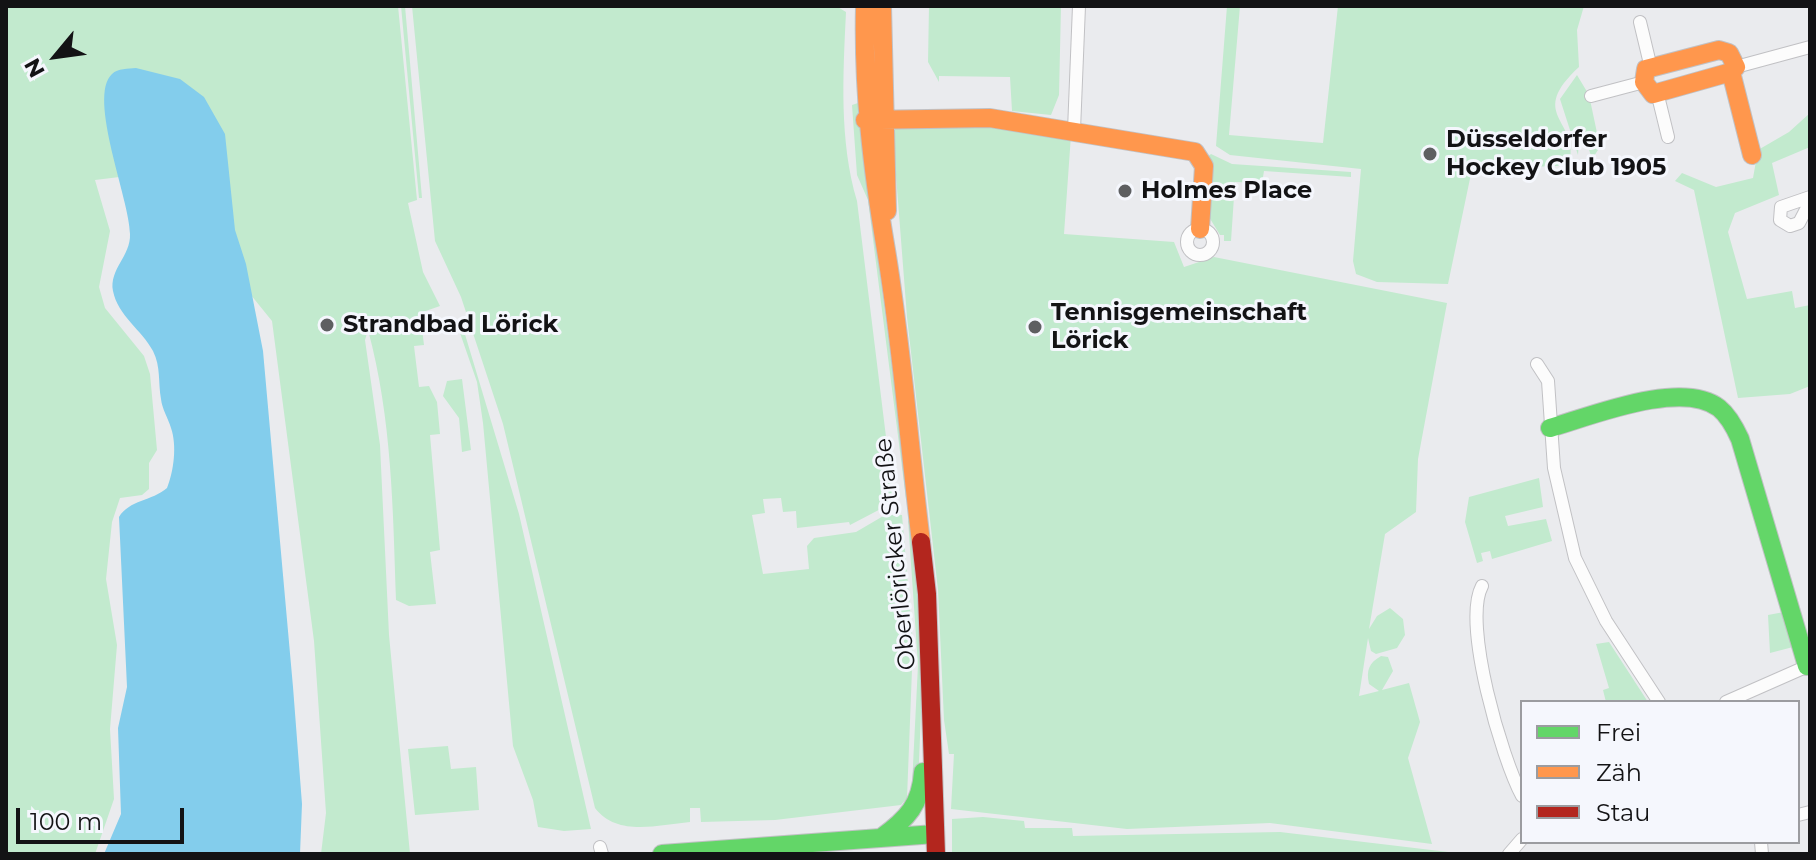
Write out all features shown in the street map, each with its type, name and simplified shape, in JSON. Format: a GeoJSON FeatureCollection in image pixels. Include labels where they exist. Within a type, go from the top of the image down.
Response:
{"type":"FeatureCollection","features":[{"type":"Feature","properties":{"kind":"street"},"geometry":{"type":"LineString","coordinates":[[865,6],[874,119]]}},
{"type":"Feature","properties":{"kind":"street"},"geometry":{"type":"LineString","coordinates":[[874,119],[882,6]]}},
{"type":"Feature","properties":{"kind":"street"},"geometry":{"type":"LineString","coordinates":[[1074,130],[1079,6]]}},
{"type":"Feature","properties":{"kind":"street"},"geometry":{"type":"LineString","coordinates":[[1640,22],[1651,81],[1668,137]]}},
{"type":"Feature","properties":{"kind":"street"},"geometry":{"type":"LineString","coordinates":[[1591,96],[1651,81],[1734,70],[1810,47]]}},
{"type":"Feature","properties":{"kind":"street"},"geometry":{"type":"LineString","coordinates":[[1734,70],[1752,155]]}},
{"type":"Feature","properties":{"kind":"street"},"geometry":{"type":"LineString","coordinates":[[874,119],[990,118],[1197,153],[1204,166],[1200,229]]}},
{"type":"Feature","properties":{"kind":"street","name":"Oberlöricker Straße"},"geometry":{"type":"LineString","coordinates":[[874,119],[875,203],[886,250],[927,594],[936,854]]}},
{"type":"Feature","properties":{"kind":"street"},"geometry":{"type":"LineString","coordinates":[[1537,364],[1548,381],[1554,468],[1575,558],[1606,621],[1658,700]]}},
{"type":"Feature","properties":{"kind":"street"},"geometry":{"type":"LineString","coordinates":[[1550,428],[1668,398],[1704,400],[1723,411],[1744,451],[1809,666],[1732,700]]}},
{"type":"Feature","properties":{"kind":"street"},"geometry":{"type":"LineString","coordinates":[[1482,586],[1476,606],[1489,700],[1505,756],[1520,791]]}},
{"type":"Feature","properties":{"kind":"street"},"geometry":{"type":"LineString","coordinates":[[882,837],[906,820],[921,800],[923,734],[933,720]]}},
{"type":"Feature","properties":{"kind":"street"},"geometry":{"type":"LineString","coordinates":[[662,854],[935,834]]}},
{"type":"Feature","properties":{"kind":"green space"},"geometry":{"type":"Polygon","coordinates":[[[6,6],[398,6],[417,200],[408,203],[423,272],[440,306],[420,313],[424,345],[414,346],[419,387],[429,386],[437,402],[440,434],[430,435],[440,550],[430,552],[436,604],[409,606],[396,600],[387,430],[368,330],[365,340],[380,445],[389,635],[410,854],[321,854],[326,813],[314,641],[272,321],[152,173],[95,180],[110,231],[99,287],[105,308],[144,356],[150,374],[157,450],[149,463],[149,489],[142,495],[120,498],[112,522],[106,579],[117,645],[110,729],[114,799],[95,854],[6,854],[6,6]]]}},
{"type":"Feature","properties":{"kind":"green space"},"geometry":{"type":"Polygon","coordinates":[[[401,6],[405,6],[422,198],[419,198],[401,6]]]}},
{"type":"Feature","properties":{"kind":"green space"},"geometry":{"type":"Polygon","coordinates":[[[412,6],[836,6],[846,12],[843,83],[847,155],[857,201],[894,502],[850,525],[849,522],[797,528],[796,511],[783,512],[781,498],[763,499],[765,513],[752,515],[763,574],[809,569],[807,546],[814,538],[856,532],[885,515],[902,515],[913,644],[907,798],[901,805],[775,820],[701,822],[700,808],[690,808],[690,822],[651,827],[614,823],[595,808],[503,424],[461,297],[435,241],[412,6]]]}},
{"type":"Feature","properties":{"kind":"green space"},"geometry":{"type":"Polygon","coordinates":[[[929,6],[1061,6],[1059,95],[1051,115],[1012,111],[1010,77],[939,76],[939,82],[928,62],[929,6]]]}},
{"type":"Feature","properties":{"kind":"green space","name":"Düsseldorfer Hockey Club 1905"},"geometry":{"type":"Polygon","coordinates":[[[1227,6],[1240,6],[1229,135],[1323,143],[1338,6],[1584,6],[1577,30],[1579,67],[1564,83],[1555,107],[1571,147],[1570,161],[1557,166],[1472,169],[1448,284],[1377,282],[1356,274],[1353,261],[1361,169],[1230,155],[1216,146],[1227,6]]]}},
{"type":"Feature","properties":{"kind":"green space"},"geometry":{"type":"Polygon","coordinates":[[[1577,75],[1589,95],[1600,147],[1592,159],[1585,137],[1579,139],[1578,155],[1560,99],[1577,75]]]}},
{"type":"Feature","properties":{"kind":"green space"},"geometry":{"type":"Polygon","coordinates":[[[858,103],[908,492],[906,499],[868,200],[857,175],[852,105],[858,103]]]}},
{"type":"Feature","properties":{"kind":"green space"},"geometry":{"type":"Polygon","coordinates":[[[1810,113],[1810,147],[1772,163],[1779,195],[1735,213],[1728,232],[1747,299],[1792,291],[1795,308],[1810,305],[1810,386],[1790,394],[1738,398],[1694,190],[1675,181],[1682,173],[1716,187],[1753,178],[1758,150],[1789,132],[1810,113]]]}},
{"type":"Feature","properties":{"kind":"green space"},"geometry":{"type":"Polygon","coordinates":[[[924,123],[991,124],[1071,135],[1064,234],[1174,242],[1184,267],[1214,257],[1447,303],[1418,459],[1416,512],[1385,534],[1369,629],[1377,616],[1390,608],[1403,619],[1405,635],[1397,648],[1376,654],[1371,651],[1368,638],[1359,696],[1379,691],[1369,684],[1368,675],[1371,664],[1381,656],[1388,657],[1393,671],[1382,690],[1409,683],[1420,722],[1408,758],[1432,844],[1270,823],[1127,829],[951,809],[954,754],[949,754],[944,720],[938,590],[907,317],[893,137],[895,129],[924,123]]]}},
{"type":"Feature","properties":{"kind":"green space"},"geometry":{"type":"Polygon","coordinates":[[[1211,154],[1232,164],[1351,172],[1351,177],[1264,171],[1262,183],[1235,182],[1231,241],[1224,241],[1224,235],[1220,235],[1206,212],[1207,157],[1211,154]]]}},
{"type":"Feature","properties":{"kind":"green space"},"geometry":{"type":"Polygon","coordinates":[[[464,331],[519,514],[591,829],[564,831],[538,827],[533,800],[513,746],[483,423],[477,382],[460,333],[464,331]]]}},
{"type":"Feature","properties":{"kind":"green space"},"geometry":{"type":"Polygon","coordinates":[[[462,379],[471,450],[462,452],[459,418],[443,396],[447,381],[462,379]]]}},
{"type":"Feature","properties":{"kind":"green space"},"geometry":{"type":"Polygon","coordinates":[[[1539,478],[1543,507],[1505,516],[1508,526],[1546,519],[1552,541],[1492,559],[1490,551],[1481,553],[1483,561],[1477,563],[1465,522],[1469,497],[1539,478]]]}},
{"type":"Feature","properties":{"kind":"green space"},"geometry":{"type":"Polygon","coordinates":[[[908,520],[912,524],[923,665],[918,785],[911,805],[918,665],[908,520]]]}},
{"type":"Feature","properties":{"kind":"green space"},"geometry":{"type":"Polygon","coordinates":[[[1784,612],[1793,647],[1770,653],[1768,615],[1784,612]]]}},
{"type":"Feature","properties":{"kind":"green space"},"geometry":{"type":"Polygon","coordinates":[[[1609,642],[1647,700],[1606,700],[1603,690],[1609,688],[1596,644],[1609,642]]]}},
{"type":"Feature","properties":{"kind":"green space"},"geometry":{"type":"Polygon","coordinates":[[[448,746],[451,769],[476,767],[479,810],[415,815],[408,749],[448,746]]]}},
{"type":"Feature","properties":{"kind":"green space"},"geometry":{"type":"Polygon","coordinates":[[[983,817],[1024,821],[1025,828],[1072,828],[1073,836],[1280,832],[1465,854],[952,854],[952,819],[983,817]]]}},
{"type":"Feature","properties":{"kind":"water"},"geometry":{"type":"Polygon","coordinates":[[[136,68],[180,79],[204,97],[225,134],[235,230],[246,264],[263,351],[302,804],[300,854],[104,854],[121,814],[118,728],[127,687],[119,517],[129,507],[167,488],[174,450],[173,435],[162,403],[156,357],[120,308],[113,291],[114,276],[127,249],[130,234],[104,104],[106,86],[112,74],[136,68]]]}},
{"type":"Feature","properties":{"kind":"traffic: fast"},"geometry":{"type":"LineString","coordinates":[[1550,428],[1660,398],[1703,400],[1723,411],[1740,439],[1807,666]]}},
{"type":"Feature","properties":{"kind":"traffic: fast"},"geometry":{"type":"LineString","coordinates":[[882,837],[911,810],[919,793],[923,772]]}},
{"type":"Feature","properties":{"kind":"traffic: fast"},"geometry":{"type":"LineString","coordinates":[[662,854],[935,834]]}},
{"type":"Feature","properties":{"kind":"traffic: slow"},"geometry":{"type":"LineString","coordinates":[[865,6],[865,68],[870,129],[897,322],[921,542]]}},
{"type":"Feature","properties":{"kind":"traffic: slow"},"geometry":{"type":"LineString","coordinates":[[882,6],[887,211]]}},
{"type":"Feature","properties":{"kind":"traffic: slow"},"geometry":{"type":"LineString","coordinates":[[1731,72],[1653,94],[1644,82],[1646,69],[1719,50],[1729,53],[1736,67],[1731,72],[1752,155]]}},
{"type":"Feature","properties":{"kind":"traffic: slow"},"geometry":{"type":"LineString","coordinates":[[865,120],[990,118],[1195,152],[1204,166],[1200,229]]}},
{"type":"Feature","properties":{"kind":"traffic: jam"},"geometry":{"type":"LineString","coordinates":[[921,542],[927,594],[936,854]]}},
{"type":"Feature","properties":{"kind":"place","name":"Düsseldorfer Hockey Club 1905"},"geometry":{"type":"Point","coordinates":[1430,154]}},
{"type":"Feature","properties":{"kind":"place","name":"Holmes Place"},"geometry":{"type":"Point","coordinates":[1125,191]}},
{"type":"Feature","properties":{"kind":"place","name":"Strandbad Lörick"},"geometry":{"type":"Point","coordinates":[327,325]}},
{"type":"Feature","properties":{"kind":"place","name":"Tennisgemeinschaft Lörick"},"geometry":{"type":"Point","coordinates":[1035,327]}}]}
